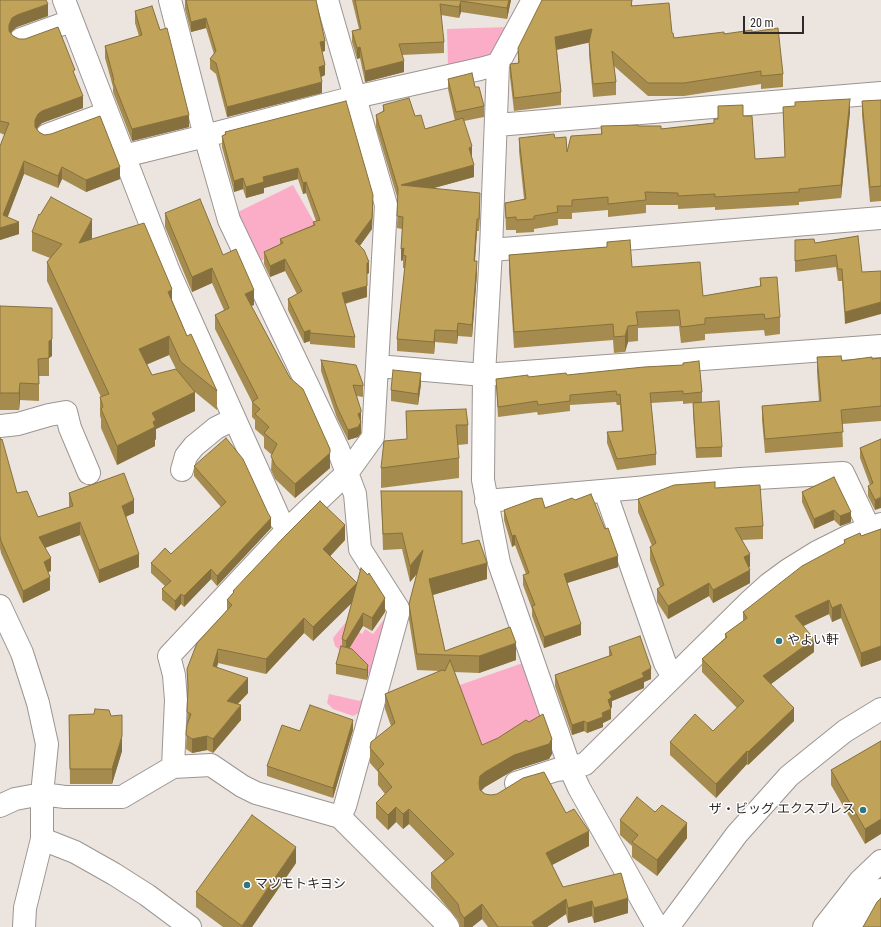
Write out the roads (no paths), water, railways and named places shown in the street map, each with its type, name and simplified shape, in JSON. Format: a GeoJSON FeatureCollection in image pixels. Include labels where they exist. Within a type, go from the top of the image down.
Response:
{"type":"FeatureCollection","features":[{"type":"Feature","properties":{"kind":"street"},"geometry":{"type":"LineString","coordinates":[[64,0],[169,272],[279,518],[288,529]]}},
{"type":"Feature","properties":{"kind":"street"},"geometry":{"type":"LineString","coordinates":[[170,0],[205,136],[229,220],[338,449],[355,494],[360,549],[399,610],[345,806],[340,817]]}},
{"type":"Feature","properties":{"kind":"street"},"geometry":{"type":"LineString","coordinates":[[174,767],[176,700],[174,675],[170,656],[288,529],[347,473],[373,437],[386,205],[327,0]]}},
{"type":"Feature","properties":{"kind":"street"},"geometry":{"type":"LineString","coordinates":[[533,0],[498,64],[497,125],[484,375],[483,480],[499,563],[570,768],[579,788],[658,927]]}},
{"type":"Feature","properties":{"kind":"street"},"geometry":{"type":"LineString","coordinates":[[21,39],[71,21]]}},
{"type":"Feature","properties":{"kind":"street"},"geometry":{"type":"LineString","coordinates":[[124,156],[355,97],[498,64]]}},
{"type":"Feature","properties":{"kind":"street"},"geometry":{"type":"LineString","coordinates":[[497,125],[881,93]]}},
{"type":"Feature","properties":{"kind":"street"},"geometry":{"type":"LineString","coordinates":[[47,135],[107,113]]}},
{"type":"Feature","properties":{"kind":"street"},"geometry":{"type":"LineString","coordinates":[[491,250],[881,218]]}},
{"type":"Feature","properties":{"kind":"street"},"geometry":{"type":"LineString","coordinates":[[377,366],[484,375],[881,346]]}},
{"type":"Feature","properties":{"kind":"street"},"geometry":{"type":"LineString","coordinates":[[0,426],[18,424],[48,415],[66,412],[70,428],[89,473]]}},
{"type":"Feature","properties":{"kind":"street"},"geometry":{"type":"LineString","coordinates":[[182,470],[186,456],[194,446],[216,428],[234,419]]}},
{"type":"Feature","properties":{"kind":"street"},"geometry":{"type":"LineString","coordinates":[[486,501],[740,479],[843,473],[875,526],[817,552],[769,584],[585,764],[556,770],[518,782],[498,794]]}},
{"type":"Feature","properties":{"kind":"street"},"geometry":{"type":"LineString","coordinates":[[605,491],[665,663],[674,677]]}},
{"type":"Feature","properties":{"kind":"street"},"geometry":{"type":"LineString","coordinates":[[0,606],[22,653],[38,703],[47,744],[42,794],[42,839],[25,908],[24,927]]}},
{"type":"Feature","properties":{"kind":"street"},"geometry":{"type":"LineString","coordinates":[[668,927],[736,834],[789,776],[845,731],[881,709]]}},
{"type":"Feature","properties":{"kind":"street"},"geometry":{"type":"LineString","coordinates":[[0,806],[15,799],[42,794],[65,797],[122,797],[174,767],[211,765],[242,786],[256,793],[340,817],[442,919],[448,927]]}},
{"type":"Feature","properties":{"kind":"street"},"geometry":{"type":"LineString","coordinates":[[42,839],[75,852],[114,874],[147,895],[190,927]]}},
{"type":"Feature","properties":{"kind":"street"},"geometry":{"type":"LineString","coordinates":[[848,927],[872,889],[881,861]]}},
{"type":"Feature","properties":{"kind":"street"},"geometry":{"type":"LineString","coordinates":[[824,927],[872,889]]}},
{"type":"Feature","properties":{"kind":"place","name":"やよい軒"},"geometry":{"type":"Point","coordinates":[779,641]}},
{"type":"Feature","properties":{"kind":"place","name":"ザ・ビッグ エクスプレス"},"geometry":{"type":"Point","coordinates":[863,810]}},
{"type":"Feature","properties":{"kind":"place","name":"マツモトキヨシ"},"geometry":{"type":"Point","coordinates":[247,885]}}]}
